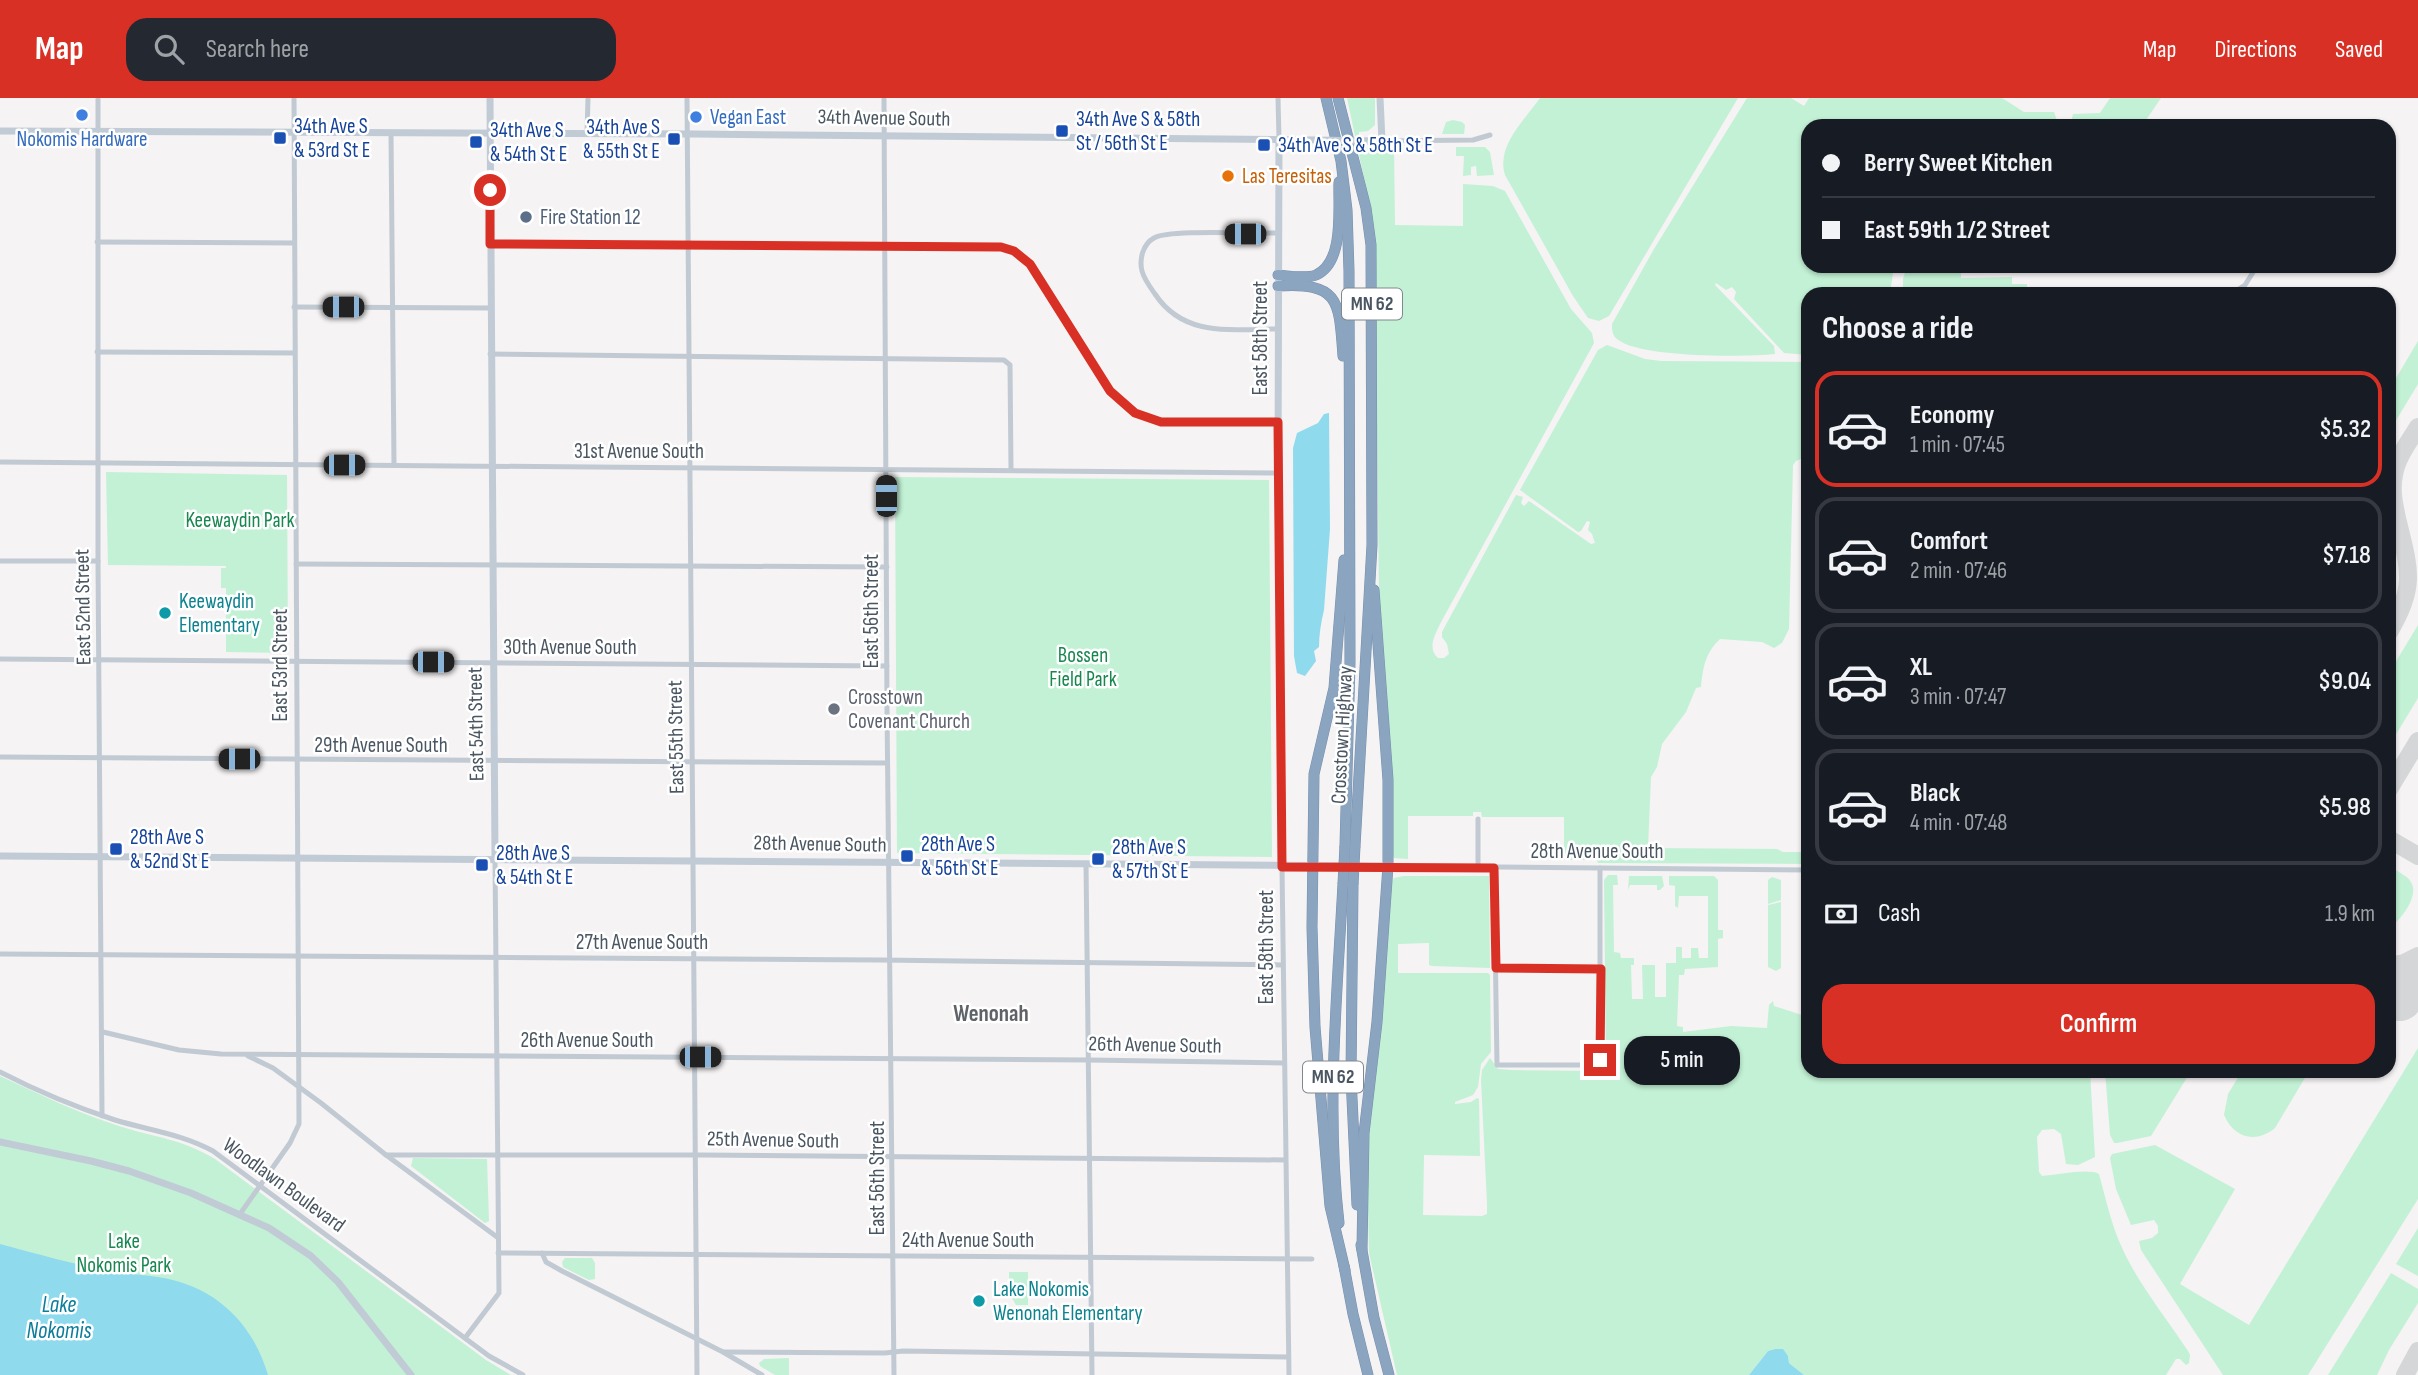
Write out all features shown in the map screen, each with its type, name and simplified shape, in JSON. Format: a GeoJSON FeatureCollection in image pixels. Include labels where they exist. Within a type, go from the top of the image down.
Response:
{"type":"FeatureCollection","features":[{"type":"Feature","properties":{"kind":"highway","name":"Crosstown Highway"},"geometry":{"type":"LineString","coordinates":[[1326,98],[1341,161],[1348,210],[1350,846]]}},
{"type":"Feature","properties":{"kind":"highway","name":"Crosstown Highway"},"geometry":{"type":"LineString","coordinates":[[1339,101],[1366,208],[1371,245],[1372,545],[1333,1083],[1333,1140],[1345,1270],[1368,1375]]}},
{"type":"Feature","properties":{"kind":"highway"},"geometry":{"type":"LineString","coordinates":[[1278,281],[1316,275],[1328,266],[1335,256],[1341,161]]}},
{"type":"Feature","properties":{"kind":"highway"},"geometry":{"type":"LineString","coordinates":[[1278,281],[1316,286],[1331,296],[1340,316],[1349,428]]}},
{"type":"Feature","properties":{"kind":"highway"},"geometry":{"type":"LineString","coordinates":[[1345,1270],[1330,1206],[1316,1041],[1312,969],[1312,867],[1314,774],[1334,688],[1344,558],[1350,535]]}},
{"type":"Feature","properties":{"kind":"highway"},"geometry":{"type":"LineString","coordinates":[[1362,1249],[1364,1133],[1377,1022],[1388,866],[1388,780],[1378,666],[1372,545]]}},
{"type":"Feature","properties":{"kind":"highway","name":"Crosstown Highway"},"geometry":{"type":"LineString","coordinates":[[1348,884],[1355,1181],[1362,1249],[1374,1318],[1389,1375]]}},
{"type":"Feature","properties":{"kind":"street","name":"East 52nd Street"},"geometry":{"type":"LineString","coordinates":[[98,98],[102,1116]]}},
{"type":"Feature","properties":{"kind":"street","name":"East 53rd Street"},"geometry":{"type":"LineString","coordinates":[[240,1214],[298,1129],[293,98]]}},
{"type":"Feature","properties":{"kind":"street","name":"East 54th Street"},"geometry":{"type":"LineString","coordinates":[[465,1338],[499,1293],[492,662],[490,98]]}},
{"type":"Feature","properties":{"kind":"street"},"geometry":{"type":"LineString","coordinates":[[587,133],[588,98]]}},
{"type":"Feature","properties":{"kind":"street","name":"East 55th Street"},"geometry":{"type":"LineString","coordinates":[[687,98],[697,1375]]}},
{"type":"Feature","properties":{"kind":"street","name":"East 56th Street"},"geometry":{"type":"LineString","coordinates":[[884,98],[887,763],[894,1375]]}},
{"type":"Feature","properties":{"kind":"street","name":"East 58th Street"},"geometry":{"type":"LineString","coordinates":[[1278,98],[1278,473],[1289,1375]]}},
{"type":"Feature","properties":{"kind":"street"},"geometry":{"type":"LineString","coordinates":[[1380,98],[1382,141]]}},
{"type":"Feature","properties":{"kind":"street","name":"34th Avenue South"},"geometry":{"type":"LineString","coordinates":[[0,131],[587,133],[1366,141],[1473,140],[1490,135]]}},
{"type":"Feature","properties":{"kind":"street"},"geometry":{"type":"LineString","coordinates":[[391,133],[394,465]]}},
{"type":"Feature","properties":{"kind":"street"},"geometry":{"type":"LineString","coordinates":[[1278,233],[1173,234],[1154,237],[1143,250],[1141,259],[1144,276],[1163,306],[1184,322],[1211,329],[1278,329]]}},
{"type":"Feature","properties":{"kind":"street"},"geometry":{"type":"LineString","coordinates":[[97,242],[294,243]]}},
{"type":"Feature","properties":{"kind":"street"},"geometry":{"type":"LineString","coordinates":[[490,244],[1001,247],[1011,250],[1030,264],[1110,391],[1135,413],[1161,422],[1278,422]]}},
{"type":"Feature","properties":{"kind":"street"},"geometry":{"type":"LineString","coordinates":[[2240,287],[2250,280],[2254,273]]}},
{"type":"Feature","properties":{"kind":"street"},"geometry":{"type":"LineString","coordinates":[[294,307],[490,308]]}},
{"type":"Feature","properties":{"kind":"street"},"geometry":{"type":"LineString","coordinates":[[97,352],[293,353]]}},
{"type":"Feature","properties":{"kind":"street"},"geometry":{"type":"LineString","coordinates":[[490,355],[885,358],[1009,362],[1011,470]]}},
{"type":"Feature","properties":{"kind":"street","name":"31st Avenue South"},"geometry":{"type":"LineString","coordinates":[[0,462],[1278,473]]}},
{"type":"Feature","properties":{"kind":"street"},"geometry":{"type":"LineString","coordinates":[[0,561],[98,561]]}},
{"type":"Feature","properties":{"kind":"street"},"geometry":{"type":"LineString","coordinates":[[296,564],[887,567]]}},
{"type":"Feature","properties":{"kind":"street","name":"30th Avenue South"},"geometry":{"type":"LineString","coordinates":[[0,659],[887,666]]}},
{"type":"Feature","properties":{"kind":"street","name":"29th Avenue South"},"geometry":{"type":"LineString","coordinates":[[0,757],[887,763]]}},
{"type":"Feature","properties":{"kind":"street"},"geometry":{"type":"LineString","coordinates":[[1478,819],[1478,868]]}},
{"type":"Feature","properties":{"kind":"street","name":"28th Avenue South"},"geometry":{"type":"LineString","coordinates":[[0,856],[1801,870]]}},
{"type":"Feature","properties":{"kind":"street"},"geometry":{"type":"LineString","coordinates":[[1086,863],[1092,1375]]}},
{"type":"Feature","properties":{"kind":"street"},"geometry":{"type":"LineString","coordinates":[[1494,868],[1497,1065],[1599,1064],[1600,869]]}},
{"type":"Feature","properties":{"kind":"street","name":"27th Avenue South"},"geometry":{"type":"LineString","coordinates":[[0,954],[1283,965]]}},
{"type":"Feature","properties":{"kind":"street"},"geometry":{"type":"LineString","coordinates":[[1496,968],[1601,969]]}},
{"type":"Feature","properties":{"kind":"street","name":"26th Avenue South"},"geometry":{"type":"LineString","coordinates":[[103,1032],[200,1053],[237,1054],[1284,1063]]}},
{"type":"Feature","properties":{"kind":"street"},"geometry":{"type":"LineString","coordinates":[[237,1054],[262,1061],[498,1237]]}},
{"type":"Feature","properties":{"kind":"street","name":"Woodlawn Boulevard"},"geometry":{"type":"LineString","coordinates":[[0,1072],[69,1104],[193,1141],[213,1151],[489,1356],[523,1375]]}},
{"type":"Feature","properties":{"kind":"street"},"geometry":{"type":"LineString","coordinates":[[0,1142],[129,1171],[186,1190],[269,1228],[311,1255],[338,1282],[411,1375]]}},
{"type":"Feature","properties":{"kind":"street","name":"25th Avenue South"},"geometry":{"type":"LineString","coordinates":[[386,1155],[1285,1160]]}},
{"type":"Feature","properties":{"kind":"street","name":"24th Avenue South"},"geometry":{"type":"LineString","coordinates":[[498,1253],[1312,1259]]}},
{"type":"Feature","properties":{"kind":"street"},"geometry":{"type":"LineString","coordinates":[[542,1253],[547,1262],[562,1271],[723,1352],[762,1375]]}},
{"type":"Feature","properties":{"kind":"street"},"geometry":{"type":"LineString","coordinates":[[723,1352],[1092,1353],[1288,1357]]}},
{"type":"Feature","properties":{"kind":"green space"},"geometry":{"type":"Polygon","coordinates":[[[1347,98],[1375,98],[1375,125],[1368,131],[1359,132],[1360,148],[1394,147],[1395,225],[1463,226],[1463,184],[1493,186],[1505,191],[1571,309],[1592,333],[1594,343],[1440,624],[1432,646],[1438,658],[1449,654],[1442,632],[1516,495],[1523,497],[1521,503],[1524,506],[1529,501],[1591,544],[1595,543],[1588,530],[1590,522],[1587,521],[1578,532],[1520,490],[1598,350],[1607,345],[1645,359],[1661,361],[1801,362],[1801,459],[1793,465],[1789,629],[1782,643],[1774,648],[1762,642],[1720,639],[1711,650],[1704,667],[1701,687],[1696,688],[1686,712],[1662,744],[1657,767],[1651,777],[1648,848],[1777,849],[1783,852],[1801,852],[1801,864],[1598,863],[1597,860],[1564,860],[1564,817],[1482,817],[1481,812],[1473,812],[1473,816],[1408,816],[1408,859],[1394,858],[1392,855],[1379,595],[1375,262],[1366,188],[1347,98]]]}},
{"type":"Feature","properties":{"kind":"green space"},"geometry":{"type":"Polygon","coordinates":[[[1540,98],[1738,98],[1609,316],[1599,321],[1588,318],[1573,296],[1505,175],[1503,164],[1508,144],[1540,98]]]}},
{"type":"Feature","properties":{"kind":"green space"},"geometry":{"type":"Polygon","coordinates":[[[1747,98],[1791,98],[1804,106],[1809,98],[2002,98],[2024,112],[2054,112],[2056,119],[1801,119],[1801,273],[1893,273],[1891,287],[1801,287],[1801,354],[1784,353],[1734,299],[1736,292],[1732,287],[1726,290],[1716,283],[1774,346],[1775,354],[1741,356],[1669,353],[1629,345],[1615,337],[1612,324],[1654,249],[1747,98]]]}},
{"type":"Feature","properties":{"kind":"green space"},"geometry":{"type":"Polygon","coordinates":[[[2110,98],[2161,98],[2147,119],[2072,119],[2073,114],[2100,113],[2110,98]]]}},
{"type":"Feature","properties":{"kind":"green space"},"geometry":{"type":"Polygon","coordinates":[[[1453,120],[1465,125],[1464,134],[1442,134],[1446,122],[1453,120]]]}},
{"type":"Feature","properties":{"kind":"green space"},"geometry":{"type":"Polygon","coordinates":[[[1456,147],[1485,147],[1490,152],[1494,175],[1477,176],[1476,166],[1471,167],[1471,175],[1463,176],[1464,156],[1456,156],[1456,147]]]}},
{"type":"Feature","properties":{"kind":"green space"},"geometry":{"type":"Polygon","coordinates":[[[1905,273],[1961,273],[1961,278],[2012,277],[2012,284],[2027,284],[2027,287],[1903,287],[1905,273]]]}},
{"type":"Feature","properties":{"kind":"green space"},"geometry":{"type":"Polygon","coordinates":[[[2418,341],[2418,384],[2396,420],[2396,378],[2418,341]]]}},
{"type":"Feature","properties":{"kind":"green space","name":"Keewaydin Park"},"geometry":{"type":"Polygon","coordinates":[[[106,472],[287,475],[288,653],[226,652],[226,588],[221,588],[221,568],[226,566],[108,565],[106,472]]]}},
{"type":"Feature","properties":{"kind":"green space","name":"Bossen Field Park"},"geometry":{"type":"Polygon","coordinates":[[[895,477],[1269,480],[1272,857],[897,853],[895,477]]]}},
{"type":"Feature","properties":{"kind":"green space"},"geometry":{"type":"Polygon","coordinates":[[[2418,625],[2418,698],[2396,734],[2396,661],[2418,625]]]}},
{"type":"Feature","properties":{"kind":"green space"},"geometry":{"type":"Polygon","coordinates":[[[2396,870],[2408,879],[2413,890],[2407,909],[2396,922],[2396,870]]]}},
{"type":"Feature","properties":{"kind":"green space"},"geometry":{"type":"Polygon","coordinates":[[[1608,875],[1617,875],[1618,885],[1613,885],[1614,952],[1620,953],[1621,958],[1634,958],[1634,965],[1631,965],[1632,999],[1643,999],[1642,965],[1655,965],[1655,997],[1666,997],[1666,963],[1676,963],[1676,947],[1682,947],[1682,958],[1691,958],[1691,948],[1698,948],[1699,958],[1708,958],[1708,896],[1679,896],[1678,908],[1675,906],[1675,886],[1669,885],[1669,876],[1714,876],[1718,880],[1718,930],[1723,930],[1723,938],[1718,939],[1718,967],[1685,969],[1684,975],[1679,975],[1677,1026],[1683,1027],[1683,1032],[1731,1026],[1767,1028],[1769,1005],[1773,1001],[1774,1006],[1801,1015],[1801,1078],[2090,1078],[2095,1157],[2078,1165],[2066,1164],[2061,1134],[2054,1129],[2042,1130],[2037,1137],[2039,1172],[2042,1176],[2081,1172],[2099,1174],[2119,1241],[2142,1284],[2188,1351],[2189,1363],[2186,1365],[2176,1359],[2166,1375],[1804,1375],[1789,1363],[1788,1356],[1775,1349],[1768,1351],[1749,1375],[1397,1375],[1369,1253],[1367,1171],[1368,1122],[1391,883],[1394,878],[1404,876],[1489,876],[1490,968],[1432,966],[1429,965],[1429,943],[1398,944],[1398,973],[1490,975],[1491,1052],[1481,1064],[1478,1087],[1473,1095],[1455,1102],[1479,1099],[1480,1156],[1424,1155],[1423,1215],[1482,1216],[1487,1214],[1487,1203],[1481,1080],[1482,1070],[1490,1058],[1498,1069],[1511,1070],[1594,1071],[1604,1066],[1604,880],[1608,875]]]}},
{"type":"Feature","properties":{"kind":"green space"},"geometry":{"type":"Polygon","coordinates":[[[1629,876],[1662,876],[1664,886],[1657,890],[1657,885],[1630,885],[1628,890],[1629,876]]]}},
{"type":"Feature","properties":{"kind":"green space"},"geometry":{"type":"Polygon","coordinates":[[[1772,877],[1781,880],[1781,900],[1768,904],[1768,880],[1772,877]]]}},
{"type":"Feature","properties":{"kind":"green space"},"geometry":{"type":"Polygon","coordinates":[[[1781,902],[1781,968],[1776,971],[1768,967],[1768,905],[1781,902]]]}},
{"type":"Feature","properties":{"kind":"green space"},"geometry":{"type":"Polygon","coordinates":[[[2418,1048],[2418,1199],[2308,1375],[2223,1375],[2141,1250],[2139,1241],[2152,1238],[2158,1233],[2158,1226],[2154,1220],[2131,1225],[2116,1189],[2110,1158],[2112,1154],[2155,1145],[2235,1189],[2180,1284],[2249,1325],[2418,1048]]]}},
{"type":"Feature","properties":{"kind":"green space","name":"Lake Nokomis Park"},"geometry":{"type":"Polygon","coordinates":[[[0,1076],[89,1115],[179,1142],[215,1159],[486,1360],[511,1375],[0,1375],[0,1076]]]}},
{"type":"Feature","properties":{"kind":"green space"},"geometry":{"type":"Polygon","coordinates":[[[2106,1078],[2187,1078],[2151,1136],[2114,1143],[2110,1135],[2106,1078]]]}},
{"type":"Feature","properties":{"kind":"green space"},"geometry":{"type":"Polygon","coordinates":[[[2238,1078],[2305,1078],[2275,1128],[2260,1136],[2246,1136],[2228,1123],[2224,1115],[2228,1094],[2238,1078]]]}},
{"type":"Feature","properties":{"kind":"green space"},"geometry":{"type":"Polygon","coordinates":[[[413,1158],[487,1159],[489,1221],[485,1223],[411,1166],[413,1158]]]}},
{"type":"Feature","properties":{"kind":"green space"},"geometry":{"type":"Polygon","coordinates":[[[2418,1228],[2418,1276],[2396,1264],[2418,1228]]]}},
{"type":"Feature","properties":{"kind":"green space"},"geometry":{"type":"Polygon","coordinates":[[[565,1258],[592,1258],[595,1263],[595,1279],[589,1280],[563,1267],[565,1258]]]}},
{"type":"Feature","properties":{"kind":"green space"},"geometry":{"type":"Polygon","coordinates":[[[1009,1272],[1028,1272],[1028,1305],[1016,1305],[1009,1293],[1009,1272]]]}},
{"type":"Feature","properties":{"kind":"green space"},"geometry":{"type":"Polygon","coordinates":[[[2391,1273],[2418,1289],[2418,1303],[2377,1375],[2328,1375],[2391,1273]]]}},
{"type":"Feature","properties":{"kind":"green space"},"geometry":{"type":"Polygon","coordinates":[[[789,1358],[789,1375],[775,1375],[759,1363],[764,1359],[789,1358]]]}},
{"type":"Feature","properties":{"kind":"water"},"geometry":{"type":"Polygon","coordinates":[[[1329,413],[1330,529],[1324,610],[1319,647],[1314,651],[1316,661],[1305,676],[1297,673],[1294,656],[1293,448],[1297,433],[1318,423],[1324,414],[1329,413]]]}},
{"type":"Feature","properties":{"kind":"water","name":"Lake Nokomis"},"geometry":{"type":"Polygon","coordinates":[[[0,1244],[96,1268],[164,1278],[200,1290],[230,1311],[242,1325],[253,1340],[268,1375],[0,1375],[0,1244]]]}},
{"type":"Feature","properties":{"kind":"water"},"geometry":{"type":"Polygon","coordinates":[[[1783,1349],[1789,1363],[1804,1375],[1749,1375],[1768,1351],[1783,1349]]]}},
{"type":"Feature","properties":{"kind":"taxiway"},"geometry":{"type":"LineString","coordinates":[[2396,468],[2418,427]]}},
{"type":"Feature","properties":{"kind":"taxiway"},"geometry":{"type":"LineString","coordinates":[[2396,511],[2408,576],[2404,602],[2396,620]]}},
{"type":"Feature","properties":{"kind":"taxiway"},"geometry":{"type":"LineString","coordinates":[[2396,777],[2418,741]]}},
{"type":"Feature","properties":{"kind":"taxiway"},"geometry":{"type":"LineString","coordinates":[[2396,843],[2418,856]]}},
{"type":"Feature","properties":{"kind":"taxiway"},"geometry":{"type":"LineString","coordinates":[[2396,965],[2418,956]]}},
{"type":"Feature","properties":{"kind":"taxiway"},"geometry":{"type":"LineString","coordinates":[[2396,982],[2418,996]]}},
{"type":"Feature","properties":{"kind":"taxiway"},"geometry":{"type":"LineString","coordinates":[[2405,1375],[2418,1351]]}},
{"type":"Feature","properties":{"kind":"runway"},"geometry":{"type":"LineString","coordinates":[[2400,999],[2418,971]]}},
{"type":"Feature","properties":{"kind":"place","name":"Nokomis Hardware"},"geometry":{"type":"Point","coordinates":[82,115]}},
{"type":"Feature","properties":{"kind":"place","name":"Vegan East"},"geometry":{"type":"Point","coordinates":[696,117]}},
{"type":"Feature","properties":{"kind":"place","name":"34th Ave S & 58th St / 56th St E"},"geometry":{"type":"Point","coordinates":[1062,131]}},
{"type":"Feature","properties":{"kind":"place","name":"34th Ave S & 53rd St E"},"geometry":{"type":"Point","coordinates":[280,138]}},
{"type":"Feature","properties":{"kind":"place","name":"34th Ave S & 55th St E"},"geometry":{"type":"Point","coordinates":[674,139]}},
{"type":"Feature","properties":{"kind":"place","name":"34th Ave S & 54th St E"},"geometry":{"type":"Point","coordinates":[476,142]}},
{"type":"Feature","properties":{"kind":"place","name":"34th Ave S & 58th St E"},"geometry":{"type":"Point","coordinates":[1264,145]}},
{"type":"Feature","properties":{"kind":"place","name":"Las Teresitas"},"geometry":{"type":"Point","coordinates":[1228,176]}},
{"type":"Feature","properties":{"kind":"place","name":"Fire Station 12"},"geometry":{"type":"Point","coordinates":[526,217]}},
{"type":"Feature","properties":{"kind":"place","name":"Keewaydin Elementary"},"geometry":{"type":"Point","coordinates":[165,613]}},
{"type":"Feature","properties":{"kind":"place","name":"Crosstown Covenant Church"},"geometry":{"type":"Point","coordinates":[834,709]}},
{"type":"Feature","properties":{"kind":"place","name":"28th Ave S & 52nd St E"},"geometry":{"type":"Point","coordinates":[116,849]}},
{"type":"Feature","properties":{"kind":"place","name":"28th Ave S & 56th St E"},"geometry":{"type":"Point","coordinates":[907,856]}},
{"type":"Feature","properties":{"kind":"place","name":"28th Ave S & 57th St E"},"geometry":{"type":"Point","coordinates":[1098,859]}},
{"type":"Feature","properties":{"kind":"place","name":"28th Ave S & 54th St E"},"geometry":{"type":"Point","coordinates":[482,865]}},
{"type":"Feature","properties":{"kind":"place","name":"Lake Nokomis Wenonah Elementary"},"geometry":{"type":"Point","coordinates":[979,1301]}},
{"type":"Feature","properties":{"kind":"district","name":"Wenonah"},"geometry":{"type":"Point","coordinates":[991,1014]}},
{"type":"Feature","properties":{"kind":"route"},"geometry":{"type":"LineString","coordinates":[[490,190],[490,244],[1001,247],[1014,251],[1030,264],[1098,374],[1128,409],[1140,416],[1161,422],[1278,422],[1282,867],[1494,868],[1496,968],[1601,969],[1600,1060]]}}]}
